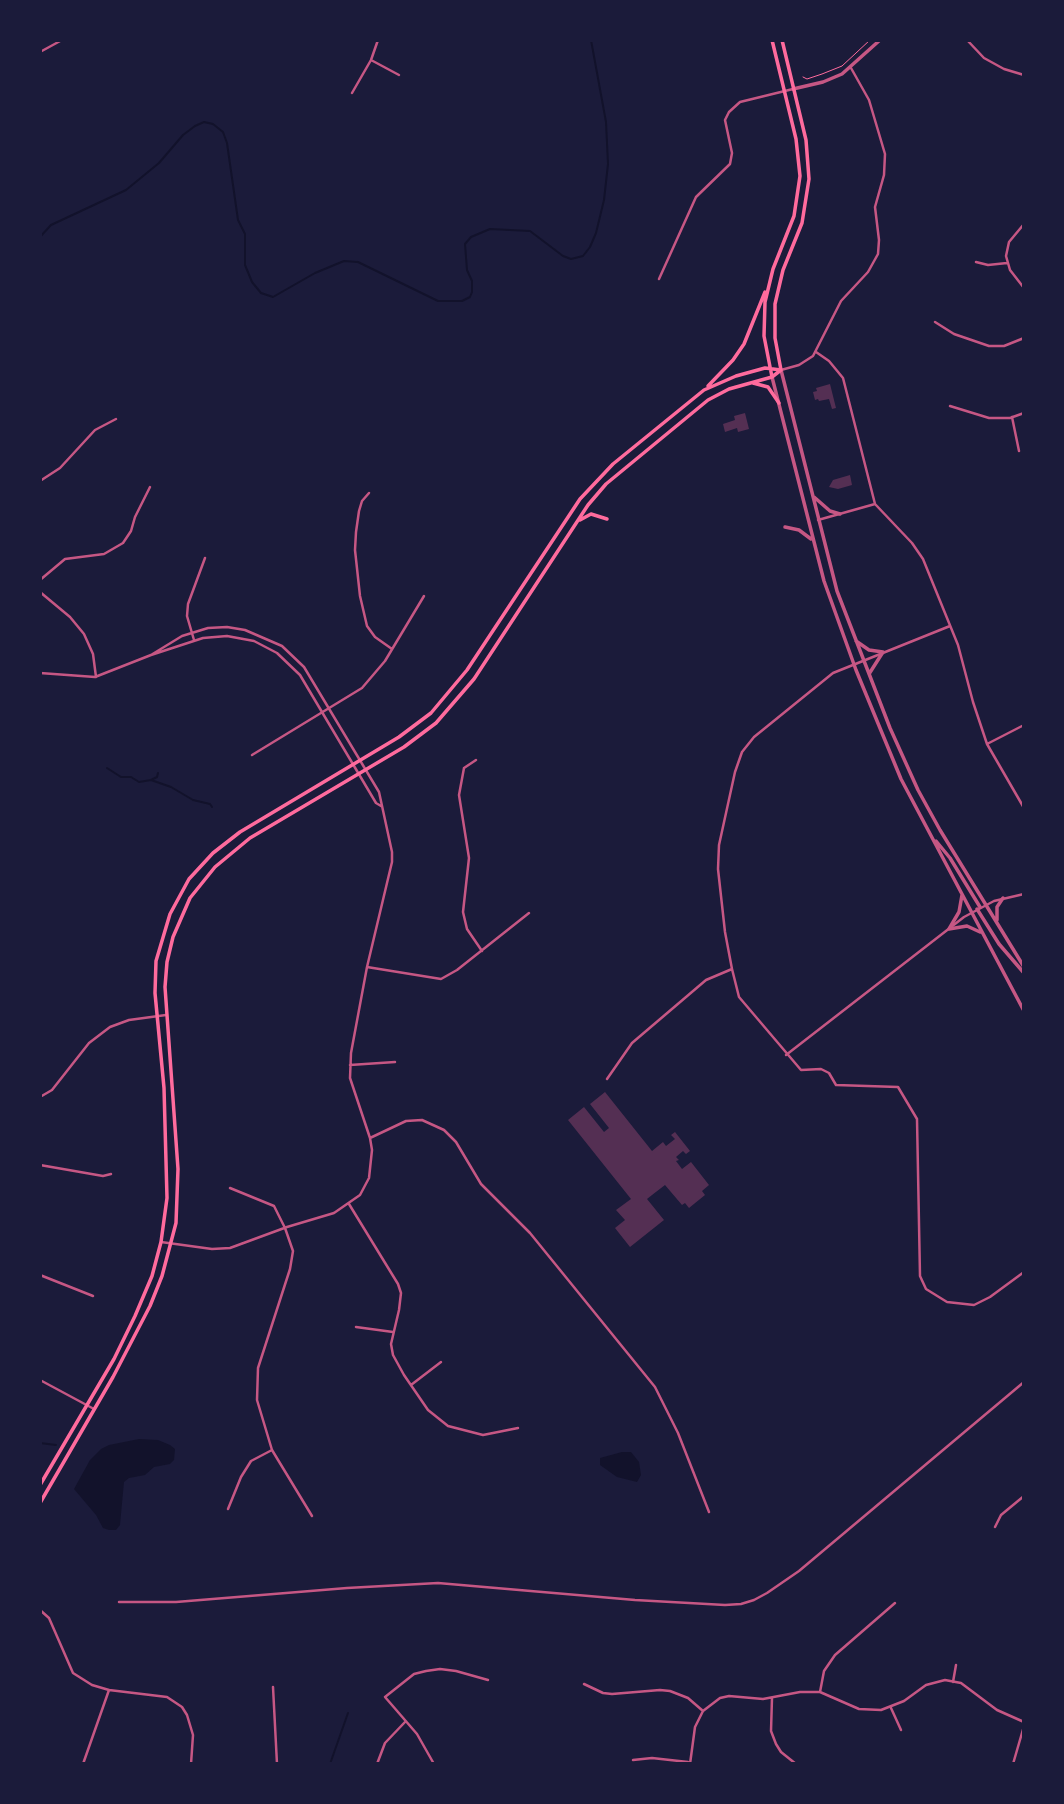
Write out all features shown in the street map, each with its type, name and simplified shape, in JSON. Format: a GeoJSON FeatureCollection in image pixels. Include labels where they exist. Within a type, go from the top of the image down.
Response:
{"type":"FeatureCollection","features":[{"type":"Feature","properties":{"kind":"main road"},"geometry":{"type":"LineString","coordinates":[[40,1485],[135,1316],[152,1276],[161,1242],[167,1198],[164,1088],[156,961],[170,915],[189,878],[213,853],[240,832],[408,732],[445,699],[585,491],[613,464],[704,390],[733,360],[744,344],[770,281],[790,228],[799,189],[797,147],[772,40]]}},
{"type":"Feature","properties":{"kind":"main road"},"geometry":{"type":"LineString","coordinates":[[781,370],[774,328],[775,304],[783,270],[802,223],[809,179],[806,140],[782,40]]}},
{"type":"Feature","properties":{"kind":"main road"},"geometry":{"type":"LineString","coordinates":[[770,281],[764,325],[772,377]]}},
{"type":"Feature","properties":{"kind":"main road"},"geometry":{"type":"LineString","coordinates":[[704,390],[736,376],[770,368],[781,370]]}},
{"type":"Feature","properties":{"kind":"main road"},"geometry":{"type":"LineString","coordinates":[[40,1503],[150,1306],[162,1276],[176,1223],[178,1169],[166,1015],[166,975],[173,937],[190,898],[215,867],[250,838],[426,732],[463,695],[588,505],[612,478],[717,395],[772,377],[781,370]]}},
{"type":"Feature","properties":{"kind":"main road"},"geometry":{"type":"LineString","coordinates":[[750,383],[768,387],[779,404]]}},
{"type":"Feature","properties":{"kind":"main road"},"geometry":{"type":"LineString","coordinates":[[573,527],[592,514],[607,519]]}},
{"type":"Feature","properties":{"kind":"street"},"geometry":{"type":"LineString","coordinates":[[40,52],[62,40]]}},
{"type":"Feature","properties":{"kind":"street"},"geometry":{"type":"LineString","coordinates":[[352,93],[371,60],[378,40]]}},
{"type":"Feature","properties":{"kind":"street"},"geometry":{"type":"LineString","coordinates":[[659,279],[696,197],[730,164],[732,153],[725,120],[729,112],[740,102],[823,82],[851,68],[880,40]]}},
{"type":"Feature","properties":{"kind":"street"},"geometry":{"type":"LineString","coordinates":[[967,40],[984,58],[1024,75]]}},
{"type":"Feature","properties":{"kind":"street"},"geometry":{"type":"LineString","coordinates":[[371,60],[399,75]]}},
{"type":"Feature","properties":{"kind":"street"},"geometry":{"type":"LineString","coordinates":[[851,68],[869,100],[885,154],[885,167],[874,212],[879,248],[868,272],[841,301],[816,352],[805,362],[781,370],[837,591],[862,660],[918,790],[1024,967]]}},
{"type":"Feature","properties":{"kind":"street"},"geometry":{"type":"LineString","coordinates":[[1024,224],[1009,242],[1007,263],[1013,276],[1024,288]]}},
{"type":"Feature","properties":{"kind":"street"},"geometry":{"type":"LineString","coordinates":[[976,262],[988,265],[1007,263]]}},
{"type":"Feature","properties":{"kind":"street"},"geometry":{"type":"LineString","coordinates":[[935,322],[954,334],[989,346],[1004,346],[1024,338]]}},
{"type":"Feature","properties":{"kind":"street"},"geometry":{"type":"LineString","coordinates":[[816,352],[829,361],[843,378],[875,504],[912,543],[923,559],[962,657],[987,744],[1024,808]]}},
{"type":"Feature","properties":{"kind":"street"},"geometry":{"type":"LineString","coordinates":[[772,377],[827,593],[853,664],[888,749],[1024,1012]]}},
{"type":"Feature","properties":{"kind":"street"},"geometry":{"type":"LineString","coordinates":[[950,406],[989,418],[1012,417],[1024,413]]}},
{"type":"Feature","properties":{"kind":"street"},"geometry":{"type":"LineString","coordinates":[[1012,417],[1019,451]]}},
{"type":"Feature","properties":{"kind":"street"},"geometry":{"type":"LineString","coordinates":[[40,481],[60,468],[95,430],[116,419]]}},
{"type":"Feature","properties":{"kind":"street"},"geometry":{"type":"LineString","coordinates":[[40,580],[65,559],[104,554],[123,543],[150,487]]}},
{"type":"Feature","properties":{"kind":"street"},"geometry":{"type":"LineString","coordinates":[[369,493],[362,501],[356,532],[355,550],[360,596],[367,626],[392,649]]}},
{"type":"Feature","properties":{"kind":"street"},"geometry":{"type":"LineString","coordinates":[[812,496],[824,507],[841,514]]}},
{"type":"Feature","properties":{"kind":"street"},"geometry":{"type":"LineString","coordinates":[[818,520],[875,504]]}},
{"type":"Feature","properties":{"kind":"street"},"geometry":{"type":"LineString","coordinates":[[785,527],[799,530],[813,541]]}},
{"type":"Feature","properties":{"kind":"street"},"geometry":{"type":"LineString","coordinates":[[194,640],[187,616],[188,604],[205,558]]}},
{"type":"Feature","properties":{"kind":"street"},"geometry":{"type":"LineString","coordinates":[[40,592],[65,612],[84,634],[93,654],[96,677]]}},
{"type":"Feature","properties":{"kind":"street"},"geometry":{"type":"LineString","coordinates":[[252,755],[362,688],[378,671],[424,596]]}},
{"type":"Feature","properties":{"kind":"street"},"geometry":{"type":"LineString","coordinates":[[950,626],[833,673],[754,737],[742,752],[719,845],[718,869],[725,932],[739,998],[801,1070],[821,1069],[829,1073],[836,1085],[898,1087],[917,1119],[920,1276],[926,1289],[947,1302],[974,1305],[990,1297],[1024,1272]]}},
{"type":"Feature","properties":{"kind":"street"},"geometry":{"type":"LineString","coordinates":[[151,655],[167,643],[208,628],[246,630],[267,637],[282,646],[304,667],[383,799],[382,808],[391,841],[391,862],[366,967],[350,1065],[353,1090],[372,1150],[369,1178],[360,1195],[334,1213],[230,1248],[212,1249],[161,1242]]}},
{"type":"Feature","properties":{"kind":"street"},"geometry":{"type":"LineString","coordinates":[[40,673],[96,677],[194,640],[227,636],[254,641],[286,660],[300,675],[358,774],[382,808]]}},
{"type":"Feature","properties":{"kind":"street"},"geometry":{"type":"LineString","coordinates":[[854,640],[869,650],[883,652]]}},
{"type":"Feature","properties":{"kind":"street"},"geometry":{"type":"LineString","coordinates":[[869,675],[883,652]]}},
{"type":"Feature","properties":{"kind":"street"},"geometry":{"type":"LineString","coordinates":[[987,744],[1024,725]]}},
{"type":"Feature","properties":{"kind":"street"},"geometry":{"type":"LineString","coordinates":[[476,760],[464,768],[459,795],[469,858],[463,912],[467,929],[482,951]]}},
{"type":"Feature","properties":{"kind":"street"},"geometry":{"type":"LineString","coordinates":[[932,837],[945,852],[999,944],[1024,973]]}},
{"type":"Feature","properties":{"kind":"street"},"geometry":{"type":"LineString","coordinates":[[949,929],[959,912],[961,893]]}},
{"type":"Feature","properties":{"kind":"street"},"geometry":{"type":"LineString","coordinates":[[786,1055],[971,913],[986,904],[1024,894]]}},
{"type":"Feature","properties":{"kind":"street"},"geometry":{"type":"LineString","coordinates":[[999,925],[997,907],[1003,898]]}},
{"type":"Feature","properties":{"kind":"street"},"geometry":{"type":"LineString","coordinates":[[366,967],[441,979],[457,970],[529,913]]}},
{"type":"Feature","properties":{"kind":"street"},"geometry":{"type":"LineString","coordinates":[[949,929],[967,926],[982,933]]}},
{"type":"Feature","properties":{"kind":"street"},"geometry":{"type":"LineString","coordinates":[[607,1079],[632,1043],[705,980],[732,969]]}},
{"type":"Feature","properties":{"kind":"street"},"geometry":{"type":"LineString","coordinates":[[40,1097],[52,1090],[84,1048],[110,1027],[129,1020],[166,1015]]}},
{"type":"Feature","properties":{"kind":"street"},"geometry":{"type":"LineString","coordinates":[[350,1065],[395,1062]]}},
{"type":"Feature","properties":{"kind":"street"},"geometry":{"type":"LineString","coordinates":[[370,1138],[406,1121],[422,1120],[444,1130],[456,1142],[481,1184],[530,1233],[654,1387],[678,1433],[709,1512]]}},
{"type":"Feature","properties":{"kind":"street"},"geometry":{"type":"LineString","coordinates":[[40,1166],[78,1174],[111,1174]]}},
{"type":"Feature","properties":{"kind":"street"},"geometry":{"type":"LineString","coordinates":[[230,1188],[274,1206],[293,1251],[290,1269],[258,1368],[257,1400],[272,1450],[312,1516]]}},
{"type":"Feature","properties":{"kind":"street"},"geometry":{"type":"LineString","coordinates":[[349,1204],[398,1284],[401,1293],[391,1344],[393,1354],[428,1410],[448,1426],[483,1435],[518,1428]]}},
{"type":"Feature","properties":{"kind":"street"},"geometry":{"type":"LineString","coordinates":[[40,1275],[93,1296]]}},
{"type":"Feature","properties":{"kind":"street"},"geometry":{"type":"LineString","coordinates":[[356,1326],[393,1332]]}},
{"type":"Feature","properties":{"kind":"street"},"geometry":{"type":"LineString","coordinates":[[411,1385],[441,1362]]}},
{"type":"Feature","properties":{"kind":"street"},"geometry":{"type":"LineString","coordinates":[[40,1380],[94,1409]]}},
{"type":"Feature","properties":{"kind":"street"},"geometry":{"type":"LineString","coordinates":[[119,1602],[176,1602],[438,1583],[660,1602],[741,1604],[767,1593],[799,1571],[1024,1381]]}},
{"type":"Feature","properties":{"kind":"street"},"geometry":{"type":"LineString","coordinates":[[228,1509],[251,1461],[272,1450]]}},
{"type":"Feature","properties":{"kind":"street"},"geometry":{"type":"LineString","coordinates":[[995,1527],[1002,1515],[1024,1496]]}},
{"type":"Feature","properties":{"kind":"street"},"geometry":{"type":"LineString","coordinates":[[820,1692],[824,1671],[835,1655],[895,1604]]}},
{"type":"Feature","properties":{"kind":"street"},"geometry":{"type":"LineString","coordinates":[[40,1610],[49,1618],[73,1673],[92,1685],[109,1690],[167,1697],[182,1707],[193,1735],[191,1764]]}},
{"type":"Feature","properties":{"kind":"street"},"geometry":{"type":"LineString","coordinates":[[953,1682],[956,1665]]}},
{"type":"Feature","properties":{"kind":"street"},"geometry":{"type":"LineString","coordinates":[[434,1764],[417,1734],[385,1697],[414,1674],[426,1671],[456,1671],[488,1680]]}},
{"type":"Feature","properties":{"kind":"street"},"geometry":{"type":"LineString","coordinates":[[633,1759],[652,1758],[690,1763],[695,1727],[703,1710],[720,1698],[772,1698],[800,1692],[820,1692],[859,1709],[881,1710],[891,1708],[935,1681],[961,1683],[997,1710],[1024,1724],[1013,1764]]}},
{"type":"Feature","properties":{"kind":"street"},"geometry":{"type":"LineString","coordinates":[[584,1684],[612,1694],[670,1691],[688,1698],[703,1710]]}},
{"type":"Feature","properties":{"kind":"street"},"geometry":{"type":"LineString","coordinates":[[273,1687],[277,1764]]}},
{"type":"Feature","properties":{"kind":"street"},"geometry":{"type":"LineString","coordinates":[[83,1764],[109,1690]]}},
{"type":"Feature","properties":{"kind":"street"},"geometry":{"type":"LineString","coordinates":[[772,1698],[771,1731],[781,1752],[796,1764]]}},
{"type":"Feature","properties":{"kind":"street"},"geometry":{"type":"LineString","coordinates":[[891,1708],[901,1730]]}},
{"type":"Feature","properties":{"kind":"street"},"geometry":{"type":"LineString","coordinates":[[377,1764],[385,1743],[405,1722]]}},
{"type":"Feature","properties":{"kind":"path"},"geometry":{"type":"LineString","coordinates":[[803,77],[815,76],[842,66],[870,40]]}},
{"type":"Feature","properties":{"kind":"shaded area"},"geometry":{"type":"Polygon","coordinates":[[[139,1439],[158,1440],[170,1445],[175,1449],[174,1460],[124,1482],[120,1525],[116,1530],[103,1528],[96,1515],[74,1489],[90,1460],[101,1449],[139,1439]]]}},
{"type":"Feature","properties":{"kind":"shaded area"},"geometry":{"type":"Polygon","coordinates":[[[631,1452],[639,1462],[641,1475],[637,1482],[617,1477],[600,1465],[600,1458],[631,1452]]]}},
{"type":"Feature","properties":{"kind":"building"},"geometry":{"type":"Polygon","coordinates":[[[830,384],[836,408],[832,409],[829,399],[815,400],[813,392],[817,391],[816,388],[830,384]]]}},
{"type":"Feature","properties":{"kind":"building"},"geometry":{"type":"Polygon","coordinates":[[[745,413],[749,429],[738,432],[737,428],[725,432],[723,424],[735,420],[734,416],[745,413]]]}},
{"type":"Feature","properties":{"kind":"building"},"geometry":{"type":"Polygon","coordinates":[[[850,475],[852,485],[838,489],[829,487],[833,480],[850,475]]]}},
{"type":"Feature","properties":{"kind":"building"},"geometry":{"type":"Polygon","coordinates":[[[605,1092],[652,1151],[663,1142],[666,1146],[675,1139],[671,1135],[675,1132],[690,1151],[686,1154],[683,1151],[676,1157],[679,1160],[676,1161],[682,1169],[691,1162],[709,1185],[702,1191],[705,1195],[689,1208],[685,1203],[682,1205],[665,1185],[652,1195],[647,1199],[664,1220],[630,1247],[615,1228],[625,1220],[616,1210],[631,1199],[568,1120],[584,1107],[604,1132],[609,1128],[590,1104],[605,1092]]]}},
{"type":"Feature","properties":{"kind":"waterway"},"geometry":{"type":"LineString","coordinates":[[40,237],[51,225],[126,190],[159,163],[183,135],[204,122],[213,124],[223,132],[227,143],[238,220],[245,234],[245,265],[252,282],[261,293],[273,297],[315,273],[344,261],[358,262],[438,301],[462,301],[470,297],[472,292],[465,244],[471,237],[490,229],[530,231],[571,259],[583,256],[590,247],[604,200],[608,164],[606,122],[591,40]]}},
{"type":"Feature","properties":{"kind":"waterway"},"geometry":{"type":"LineString","coordinates":[[107,768],[121,777],[131,777],[139,782],[151,780],[157,777],[158,773]]}},
{"type":"Feature","properties":{"kind":"waterway"},"geometry":{"type":"LineString","coordinates":[[151,780],[212,807]]}},
{"type":"Feature","properties":{"kind":"waterway"},"geometry":{"type":"LineString","coordinates":[[40,1443],[56,1445]]}},
{"type":"Feature","properties":{"kind":"waterway"},"geometry":{"type":"LineString","coordinates":[[330,1764],[348,1713]]}}]}
